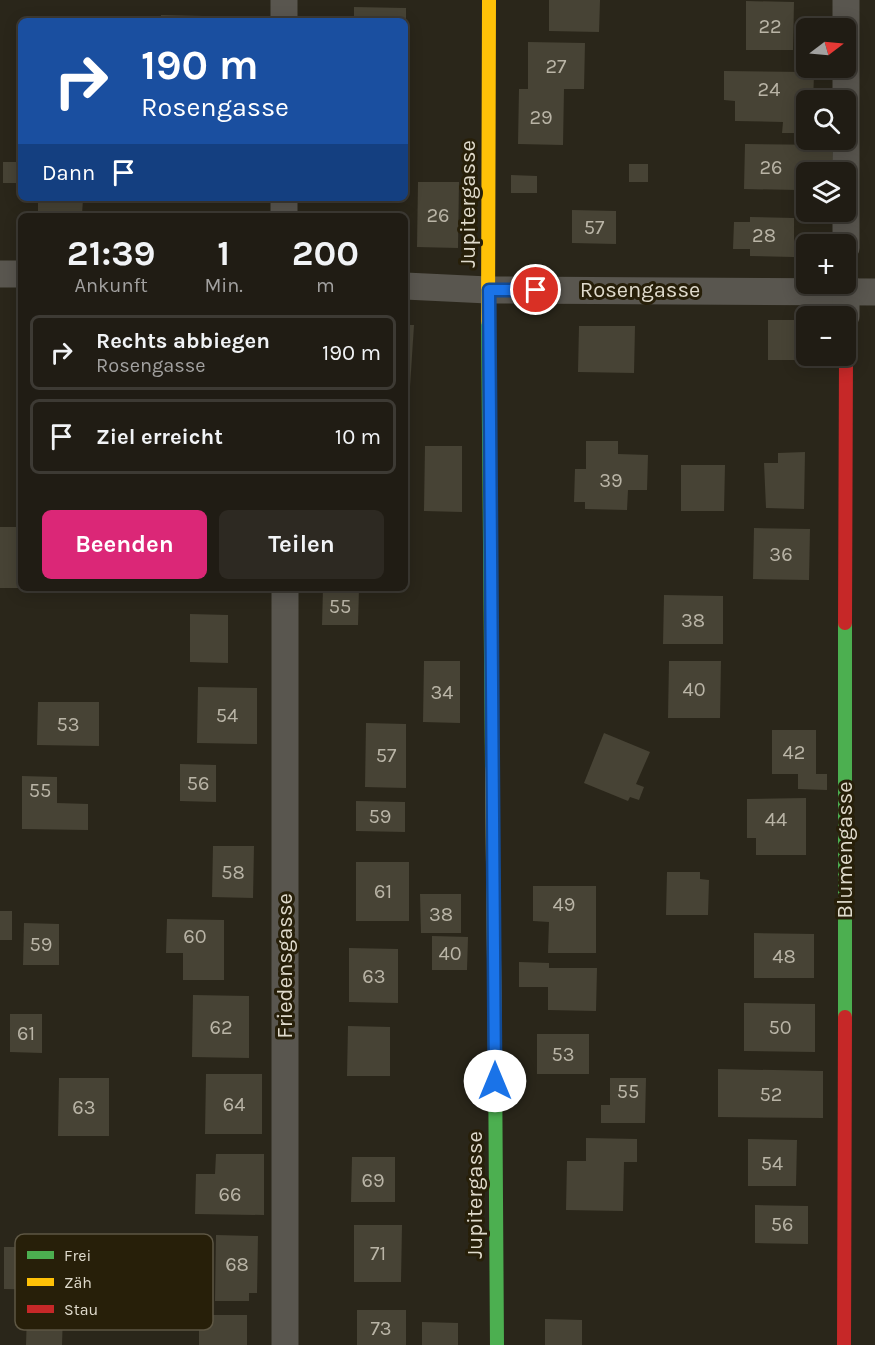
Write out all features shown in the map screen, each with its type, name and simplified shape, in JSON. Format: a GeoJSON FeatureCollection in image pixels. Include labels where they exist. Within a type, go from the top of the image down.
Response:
{"type":"FeatureCollection","features":[{"type":"Feature","properties":{"kind":"street"},"geometry":{"type":"LineString","coordinates":[[284,0],[284,18]]}},
{"type":"Feature","properties":{"kind":"street","name":"Jupitergasse"},"geometry":{"type":"LineString","coordinates":[[489,0],[497,1345]]}},
{"type":"Feature","properties":{"kind":"street"},"geometry":{"type":"LineString","coordinates":[[846,0],[846,234]]}},
{"type":"Feature","properties":{"kind":"street"},"geometry":{"type":"LineString","coordinates":[[0,274],[18,274]]}},
{"type":"Feature","properties":{"kind":"street","name":"Rosengasse"},"geometry":{"type":"LineString","coordinates":[[408,286],[489,290],[846,297],[875,292]]}},
{"type":"Feature","properties":{"kind":"street","name":"Blumengasse"},"geometry":{"type":"LineString","coordinates":[[844,1345],[846,366]]}},
{"type":"Feature","properties":{"kind":"street","name":"Friedensgasse"},"geometry":{"type":"LineString","coordinates":[[285,591],[285,1345]]}},
{"type":"Feature","properties":{"kind":"building"},"geometry":{"type":"Polygon","coordinates":[[[549,0],[600,0],[599,32],[549,31],[549,0]]]}},
{"type":"Feature","properties":{"kind":"building"},"geometry":{"type":"Polygon","coordinates":[[[746,1],[794,2],[793,50],[746,50],[746,1]]]}},
{"type":"Feature","properties":{"kind":"building"},"geometry":{"type":"Polygon","coordinates":[[[354,7],[406,8],[406,18],[354,18],[354,7]]]}},
{"type":"Feature","properties":{"kind":"building"},"geometry":{"type":"Polygon","coordinates":[[[161,15],[204,16],[204,18],[161,18],[161,15]]]}},
{"type":"Feature","properties":{"kind":"building"},"geometry":{"type":"Polygon","coordinates":[[[528,42],[585,43],[584,89],[564,89],[563,145],[518,144],[519,89],[528,89],[528,42]]]}},
{"type":"Feature","properties":{"kind":"building"},"geometry":{"type":"Polygon","coordinates":[[[724,71],[796,72],[796,78],[814,78],[813,90],[796,90],[796,133],[782,133],[783,122],[735,121],[735,101],[724,100],[724,71]]]}},
{"type":"Feature","properties":{"kind":"building"},"geometry":{"type":"Polygon","coordinates":[[[745,144],[796,145],[796,150],[832,150],[833,162],[796,162],[796,190],[744,189],[745,144]]]}},
{"type":"Feature","properties":{"kind":"building"},"geometry":{"type":"Polygon","coordinates":[[[3,162],[18,162],[18,183],[3,183],[3,162]]]}},
{"type":"Feature","properties":{"kind":"building"},"geometry":{"type":"Polygon","coordinates":[[[629,164],[648,164],[648,182],[629,182],[629,164]]]}},
{"type":"Feature","properties":{"kind":"building"},"geometry":{"type":"Polygon","coordinates":[[[511,175],[537,176],[537,193],[511,193],[511,175]]]}},
{"type":"Feature","properties":{"kind":"building"},"geometry":{"type":"Polygon","coordinates":[[[418,182],[459,182],[458,248],[417,247],[418,182]]]}},
{"type":"Feature","properties":{"kind":"building"},"geometry":{"type":"Polygon","coordinates":[[[38,201],[83,201],[82,213],[38,213],[38,201]]]}},
{"type":"Feature","properties":{"kind":"building"},"geometry":{"type":"Polygon","coordinates":[[[572,210],[616,211],[616,244],[572,243],[572,210]]]}},
{"type":"Feature","properties":{"kind":"building"},"geometry":{"type":"Polygon","coordinates":[[[750,217],[794,218],[794,257],[750,256],[750,249],[733,249],[734,222],[750,222],[750,217]]]}},
{"type":"Feature","properties":{"kind":"building"},"geometry":{"type":"Polygon","coordinates":[[[768,320],[796,320],[796,360],[768,360],[768,320]]]}},
{"type":"Feature","properties":{"kind":"building"},"geometry":{"type":"Polygon","coordinates":[[[408,325],[414,325],[410,387],[408,387],[408,325]]]}},
{"type":"Feature","properties":{"kind":"building"},"geometry":{"type":"Polygon","coordinates":[[[579,326],[635,326],[634,373],[578,372],[579,326]]]}},
{"type":"Feature","properties":{"kind":"building"},"geometry":{"type":"Polygon","coordinates":[[[586,441],[618,441],[618,454],[648,455],[647,490],[628,490],[627,510],[585,509],[585,502],[574,502],[575,469],[586,469],[586,441]]]}},
{"type":"Feature","properties":{"kind":"building"},"geometry":{"type":"Polygon","coordinates":[[[425,446],[462,446],[462,512],[424,511],[425,446]]]}},
{"type":"Feature","properties":{"kind":"building"},"geometry":{"type":"Polygon","coordinates":[[[805,452],[804,509],[766,508],[764,463],[778,463],[778,453],[805,452]]]}},
{"type":"Feature","properties":{"kind":"building"},"geometry":{"type":"Polygon","coordinates":[[[18,454],[18,505],[17,505],[18,454]]]}},
{"type":"Feature","properties":{"kind":"building"},"geometry":{"type":"Polygon","coordinates":[[[681,465],[725,465],[724,511],[681,511],[681,465]]]}},
{"type":"Feature","properties":{"kind":"building"},"geometry":{"type":"Polygon","coordinates":[[[0,527],[18,527],[18,588],[0,588],[0,527]]]}},
{"type":"Feature","properties":{"kind":"building"},"geometry":{"type":"Polygon","coordinates":[[[754,528],[810,529],[809,580],[753,579],[754,528]]]}},
{"type":"Feature","properties":{"kind":"building"},"geometry":{"type":"Polygon","coordinates":[[[323,591],[359,591],[358,625],[322,625],[323,591]]]}},
{"type":"Feature","properties":{"kind":"building"},"geometry":{"type":"Polygon","coordinates":[[[664,595],[723,596],[723,644],[663,644],[664,595]]]}},
{"type":"Feature","properties":{"kind":"building"},"geometry":{"type":"Polygon","coordinates":[[[190,614],[228,615],[228,663],[190,662],[190,614]]]}},
{"type":"Feature","properties":{"kind":"building"},"geometry":{"type":"Polygon","coordinates":[[[424,661],[460,661],[460,723],[423,722],[424,661]]]}},
{"type":"Feature","properties":{"kind":"building"},"geometry":{"type":"Polygon","coordinates":[[[669,661],[721,661],[720,718],[668,718],[669,661]]]}},
{"type":"Feature","properties":{"kind":"building"},"geometry":{"type":"Polygon","coordinates":[[[198,687],[257,688],[257,744],[197,743],[198,687]]]}},
{"type":"Feature","properties":{"kind":"building"},"geometry":{"type":"Polygon","coordinates":[[[38,702],[99,702],[99,746],[37,745],[38,702]]]}},
{"type":"Feature","properties":{"kind":"building"},"geometry":{"type":"Polygon","coordinates":[[[366,723],[406,724],[406,788],[365,787],[366,723]]]}},
{"type":"Feature","properties":{"kind":"building"},"geometry":{"type":"Polygon","coordinates":[[[772,730],[816,730],[816,774],[827,774],[827,790],[798,789],[798,774],[772,774],[772,730]]]}},
{"type":"Feature","properties":{"kind":"building"},"geometry":{"type":"Polygon","coordinates":[[[604,733],[650,752],[636,784],[644,787],[639,800],[630,797],[628,801],[584,783],[604,733]]]}},
{"type":"Feature","properties":{"kind":"building"},"geometry":{"type":"Polygon","coordinates":[[[180,764],[216,765],[216,802],[180,801],[180,764]]]}},
{"type":"Feature","properties":{"kind":"building"},"geometry":{"type":"Polygon","coordinates":[[[22,776],[57,777],[57,803],[88,804],[88,830],[22,829],[22,776]]]}},
{"type":"Feature","properties":{"kind":"building"},"geometry":{"type":"Polygon","coordinates":[[[806,798],[806,855],[756,855],[756,838],[747,838],[747,799],[806,798]]]}},
{"type":"Feature","properties":{"kind":"building"},"geometry":{"type":"Polygon","coordinates":[[[356,801],[405,802],[405,832],[356,831],[356,801]]]}},
{"type":"Feature","properties":{"kind":"building"},"geometry":{"type":"Polygon","coordinates":[[[213,846],[254,846],[253,898],[212,897],[213,846]]]}},
{"type":"Feature","properties":{"kind":"building"},"geometry":{"type":"Polygon","coordinates":[[[356,862],[409,862],[409,921],[356,921],[356,862]]]}},
{"type":"Feature","properties":{"kind":"building"},"geometry":{"type":"Polygon","coordinates":[[[667,872],[700,872],[700,879],[709,880],[708,915],[666,915],[667,872]]]}},
{"type":"Feature","properties":{"kind":"building"},"geometry":{"type":"Polygon","coordinates":[[[533,886],[596,886],[596,953],[548,953],[549,922],[533,921],[533,886]]]}},
{"type":"Feature","properties":{"kind":"building"},"geometry":{"type":"Polygon","coordinates":[[[420,894],[461,894],[461,933],[421,933],[420,894]]]}},
{"type":"Feature","properties":{"kind":"building"},"geometry":{"type":"Polygon","coordinates":[[[0,911],[12,911],[12,940],[0,940],[0,911]]]}},
{"type":"Feature","properties":{"kind":"building"},"geometry":{"type":"Polygon","coordinates":[[[167,919],[224,920],[224,980],[183,980],[183,953],[166,953],[167,919]]]}},
{"type":"Feature","properties":{"kind":"building"},"geometry":{"type":"Polygon","coordinates":[[[24,923],[59,924],[59,965],[23,965],[24,923]]]}},
{"type":"Feature","properties":{"kind":"building"},"geometry":{"type":"Polygon","coordinates":[[[754,933],[814,934],[814,978],[754,978],[754,933]]]}},
{"type":"Feature","properties":{"kind":"building"},"geometry":{"type":"Polygon","coordinates":[[[432,936],[468,937],[467,970],[432,970],[432,936]]]}},
{"type":"Feature","properties":{"kind":"building"},"geometry":{"type":"Polygon","coordinates":[[[349,948],[398,949],[398,1003],[349,1002],[349,948]]]}},
{"type":"Feature","properties":{"kind":"building"},"geometry":{"type":"Polygon","coordinates":[[[519,962],[549,963],[549,968],[597,968],[596,1011],[548,1010],[548,987],[519,987],[519,962]]]}},
{"type":"Feature","properties":{"kind":"building"},"geometry":{"type":"Polygon","coordinates":[[[193,995],[249,996],[249,1058],[192,1057],[193,995]]]}},
{"type":"Feature","properties":{"kind":"building"},"geometry":{"type":"Polygon","coordinates":[[[744,1003],[815,1004],[815,1052],[744,1051],[744,1003]]]}},
{"type":"Feature","properties":{"kind":"building"},"geometry":{"type":"Polygon","coordinates":[[[10,1014],[42,1014],[42,1053],[10,1052],[10,1014]]]}},
{"type":"Feature","properties":{"kind":"building"},"geometry":{"type":"Polygon","coordinates":[[[348,1026],[390,1027],[390,1076],[347,1076],[348,1026]]]}},
{"type":"Feature","properties":{"kind":"building"},"geometry":{"type":"Polygon","coordinates":[[[537,1034],[589,1034],[589,1074],[537,1074],[537,1034]]]}},
{"type":"Feature","properties":{"kind":"building"},"geometry":{"type":"Polygon","coordinates":[[[718,1069],[823,1071],[823,1118],[718,1117],[718,1069]]]}},
{"type":"Feature","properties":{"kind":"building"},"geometry":{"type":"Polygon","coordinates":[[[206,1074],[262,1074],[262,1134],[205,1134],[206,1074]]]}},
{"type":"Feature","properties":{"kind":"building"},"geometry":{"type":"Polygon","coordinates":[[[59,1078],[109,1078],[109,1136],[58,1136],[59,1078]]]}},
{"type":"Feature","properties":{"kind":"building"},"geometry":{"type":"Polygon","coordinates":[[[610,1078],[646,1078],[645,1123],[601,1123],[601,1105],[610,1105],[610,1078]]]}},
{"type":"Feature","properties":{"kind":"building"},"geometry":{"type":"Polygon","coordinates":[[[586,1138],[637,1139],[637,1162],[624,1162],[623,1211],[566,1210],[567,1161],[586,1161],[586,1138]]]}},
{"type":"Feature","properties":{"kind":"building"},"geometry":{"type":"Polygon","coordinates":[[[748,1139],[797,1140],[796,1186],[748,1186],[748,1139]]]}},
{"type":"Feature","properties":{"kind":"building"},"geometry":{"type":"Polygon","coordinates":[[[216,1154],[264,1154],[264,1215],[195,1214],[196,1174],[215,1174],[216,1154]]]}},
{"type":"Feature","properties":{"kind":"building"},"geometry":{"type":"Polygon","coordinates":[[[352,1157],[395,1157],[395,1202],[351,1202],[352,1157]]]}},
{"type":"Feature","properties":{"kind":"building"},"geometry":{"type":"Polygon","coordinates":[[[755,1205],[808,1206],[808,1244],[755,1243],[755,1205]]]}},
{"type":"Feature","properties":{"kind":"building"},"geometry":{"type":"Polygon","coordinates":[[[354,1225],[402,1225],[401,1282],[354,1282],[354,1225]]]}},
{"type":"Feature","properties":{"kind":"building"},"geometry":{"type":"Polygon","coordinates":[[[216,1235],[258,1236],[257,1293],[249,1293],[249,1301],[215,1301],[216,1235]]]}},
{"type":"Feature","properties":{"kind":"building"},"geometry":{"type":"Polygon","coordinates":[[[4,1247],[15,1247],[15,1289],[4,1289],[4,1247]]]}},
{"type":"Feature","properties":{"kind":"building"},"geometry":{"type":"Polygon","coordinates":[[[357,1310],[406,1310],[406,1345],[357,1345],[357,1310]]]}},
{"type":"Feature","properties":{"kind":"building"},"geometry":{"type":"Polygon","coordinates":[[[213,1315],[247,1315],[247,1345],[199,1345],[199,1330],[213,1330],[213,1315]]]}},
{"type":"Feature","properties":{"kind":"building"},"geometry":{"type":"Polygon","coordinates":[[[545,1319],[582,1320],[582,1345],[545,1345],[545,1319]]]}},
{"type":"Feature","properties":{"kind":"building"},"geometry":{"type":"Polygon","coordinates":[[[422,1322],[458,1323],[458,1345],[422,1345],[422,1322]]]}},
{"type":"Feature","properties":{"kind":"building"},"geometry":{"type":"Polygon","coordinates":[[[26,1330],[62,1330],[62,1345],[26,1345],[26,1330]]]}},
{"type":"Feature","properties":{"kind":"traffic: fast"},"geometry":{"type":"LineString","coordinates":[[488,321],[492,770]]}},
{"type":"Feature","properties":{"kind":"traffic: fast"},"geometry":{"type":"LineString","coordinates":[[845,623],[845,1017]]}},
{"type":"Feature","properties":{"kind":"traffic: fast"},"geometry":{"type":"LineString","coordinates":[[495,1053],[497,1345]]}},
{"type":"Feature","properties":{"kind":"traffic: slow"},"geometry":{"type":"LineString","coordinates":[[488,321],[489,0]]}},
{"type":"Feature","properties":{"kind":"traffic: slow"},"geometry":{"type":"LineString","coordinates":[[492,770],[495,1053]]}},
{"type":"Feature","properties":{"kind":"traffic: jam"},"geometry":{"type":"LineString","coordinates":[[845,623],[846,366]]}},
{"type":"Feature","properties":{"kind":"traffic: jam"},"geometry":{"type":"LineString","coordinates":[[844,1345],[845,1017]]}},
{"type":"Feature","properties":{"kind":"route"},"geometry":{"type":"LineString","coordinates":[[495,1081],[489,290],[536,290]]}}]}
